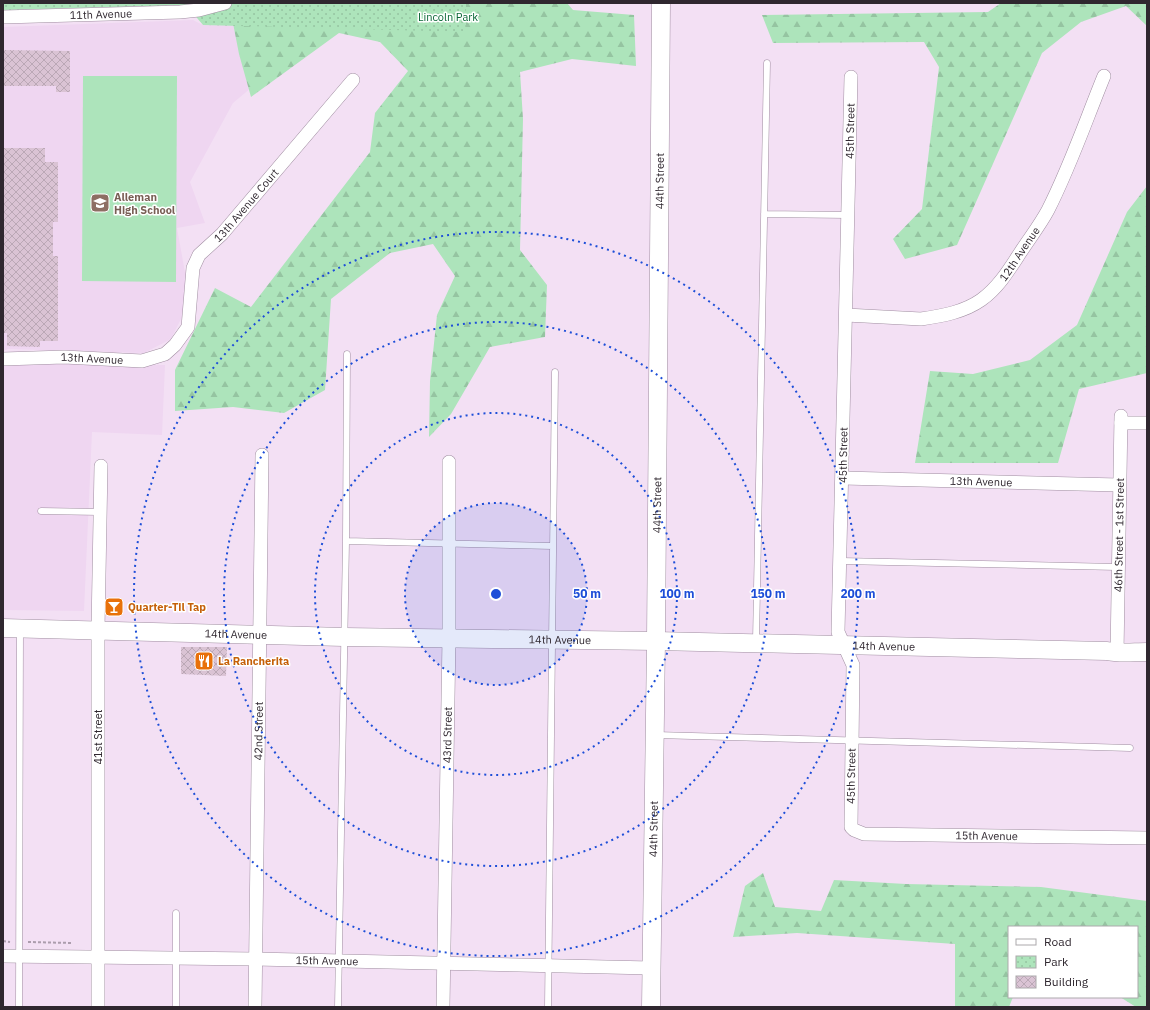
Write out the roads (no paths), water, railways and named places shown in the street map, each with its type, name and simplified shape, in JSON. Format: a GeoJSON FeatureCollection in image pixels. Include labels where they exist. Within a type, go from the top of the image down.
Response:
{"type":"FeatureCollection","features":[{"type":"Feature","properties":{"kind":"street","name":"11th Avenue"},"geometry":{"type":"LineString","coordinates":[[3,17],[199,10],[225,3]]}},
{"type":"Feature","properties":{"kind":"street","name":"44th Street"},"geometry":{"type":"LineString","coordinates":[[651,1007],[656,641],[661,3]]}},
{"type":"Feature","properties":{"kind":"street","name":"12th Avenue"},"geometry":{"type":"LineString","coordinates":[[846,315],[921,319],[951,314],[981,300],[993,290],[1003,279],[1048,211],[1104,76]]}},
{"type":"Feature","properties":{"kind":"street","name":"45th Street"},"geometry":{"type":"LineString","coordinates":[[851,77],[843,478],[838,632],[853,665],[850,822],[854,830]]}},
{"type":"Feature","properties":{"kind":"street","name":"13th Avenue Court"},"geometry":{"type":"LineString","coordinates":[[175,345],[188,327],[193,268],[196,260],[222,234],[353,80]]}},
{"type":"Feature","properties":{"kind":"street","name":"13th Avenue"},"geometry":{"type":"LineString","coordinates":[[3,359],[64,357],[142,361],[165,354],[175,345]]}},
{"type":"Feature","properties":{"kind":"street","name":"46th Street - 1st Street"},"geometry":{"type":"LineString","coordinates":[[1117,654],[1117,567],[1121,420],[1147,423]]}},
{"type":"Feature","properties":{"kind":"street","name":"42nd Street"},"geometry":{"type":"LineString","coordinates":[[255,1007],[261,634],[262,455]]}},
{"type":"Feature","properties":{"kind":"street","name":"43rd Street"},"geometry":{"type":"LineString","coordinates":[[443,1007],[449,462]]}},
{"type":"Feature","properties":{"kind":"street","name":"41st Street"},"geometry":{"type":"LineString","coordinates":[[98,1007],[98,629],[101,466]]}},
{"type":"Feature","properties":{"kind":"street","name":"13th Avenue"},"geometry":{"type":"LineString","coordinates":[[843,478],[1119,485]]}},
{"type":"Feature","properties":{"kind":"street","name":"14th Avenue"},"geometry":{"type":"LineString","coordinates":[[11,628],[1107,651],[1117,654],[1130,651],[1147,652]]}},
{"type":"Feature","properties":{"kind":"street","name":"15th Avenue"},"geometry":{"type":"LineString","coordinates":[[854,830],[864,834],[1147,838]]}},
{"type":"Feature","properties":{"kind":"street","name":"15th Avenue"},"geometry":{"type":"LineString","coordinates":[[3,956],[256,959],[651,968]]}},
{"type":"Feature","properties":{"kind":"lane"},"geometry":{"type":"LineString","coordinates":[[756,643],[767,63]]}},
{"type":"Feature","properties":{"kind":"lane"},"geometry":{"type":"LineString","coordinates":[[764,214],[848,215]]}},
{"type":"Feature","properties":{"kind":"lane"},"geometry":{"type":"LineString","coordinates":[[338,1007],[346,541],[347,354]]}},
{"type":"Feature","properties":{"kind":"lane"},"geometry":{"type":"LineString","coordinates":[[548,1007],[555,372]]}},
{"type":"Feature","properties":{"kind":"lane"},"geometry":{"type":"LineString","coordinates":[[41,511],[100,512]]}},
{"type":"Feature","properties":{"kind":"lane"},"geometry":{"type":"LineString","coordinates":[[346,541],[553,546]]}},
{"type":"Feature","properties":{"kind":"lane"},"geometry":{"type":"LineString","coordinates":[[840,561],[1117,567]]}},
{"type":"Feature","properties":{"kind":"lane"},"geometry":{"type":"LineString","coordinates":[[11,628],[19,942],[19,1007]]}},
{"type":"Feature","properties":{"kind":"lane"},"geometry":{"type":"LineString","coordinates":[[655,735],[1130,748]]}},
{"type":"Feature","properties":{"kind":"lane"},"geometry":{"type":"LineString","coordinates":[[176,913],[176,1007]]}},
{"type":"Feature","properties":{"kind":"place","name":"Alleman High School"},"geometry":{"type":"Point","coordinates":[100,203]}},
{"type":"Feature","properties":{"kind":"place","name":"Quarter-Til Tap"},"geometry":{"type":"Point","coordinates":[114,607]}},
{"type":"Feature","properties":{"kind":"place","name":"La Rancherita"},"geometry":{"type":"Point","coordinates":[204,661]}},
{"type":"Feature","properties":{"kind":"park label","name":"Lincoln Park"},"geometry":{"type":"Point","coordinates":[448,17]}}]}
